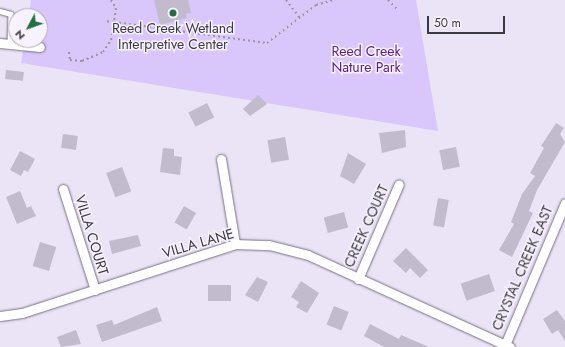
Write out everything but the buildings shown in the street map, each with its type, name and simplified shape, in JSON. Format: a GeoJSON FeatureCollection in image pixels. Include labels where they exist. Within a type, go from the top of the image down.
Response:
{"type":"FeatureCollection","features":[{"type":"Feature","properties":{"kind":"street"},"geometry":{"type":"LineString","coordinates":[[221,159],[235,244]]}},
{"type":"Feature","properties":{"kind":"street","name":"CREEK COURT"},"geometry":{"type":"LineString","coordinates":[[358,279],[399,184]]}},
{"type":"Feature","properties":{"kind":"street","name":"VILLA COURT"},"geometry":{"type":"LineString","coordinates":[[63,189],[94,290]]}},
{"type":"Feature","properties":{"kind":"street","name":"CRYSTAL CREEK EAST"},"geometry":{"type":"LineString","coordinates":[[508,346],[565,203]]}},
{"type":"Feature","properties":{"kind":"street","name":"VILLA LANE"},"geometry":{"type":"LineString","coordinates":[[0,316],[22,314],[235,244],[269,245],[308,255],[508,346]]}},
{"type":"Feature","properties":{"kind":"path"},"geometry":{"type":"LineString","coordinates":[[69,52],[70,60],[82,61],[103,52],[111,40],[114,22],[116,8],[111,0]]}},
{"type":"Feature","properties":{"kind":"path"},"geometry":{"type":"LineString","coordinates":[[286,0],[300,18]]}},
{"type":"Feature","properties":{"kind":"path"},"geometry":{"type":"LineString","coordinates":[[104,21],[267,43],[316,5],[333,0]]}},
{"type":"Feature","properties":{"kind":"path"},"geometry":{"type":"LineString","coordinates":[[388,0],[397,9]]}},
{"type":"Feature","properties":{"kind":"green space","name":"Reed Creek Nature Park"},"geometry":{"type":"Polygon","coordinates":[[[31,0],[416,0],[438,131],[21,63],[24,48],[48,48],[48,8],[30,8],[31,0]]]}},
{"type":"Feature","properties":{"kind":"place","name":"Reed Creek Wetland Interpretive Center"},"geometry":{"type":"Point","coordinates":[173,13]}}]}
